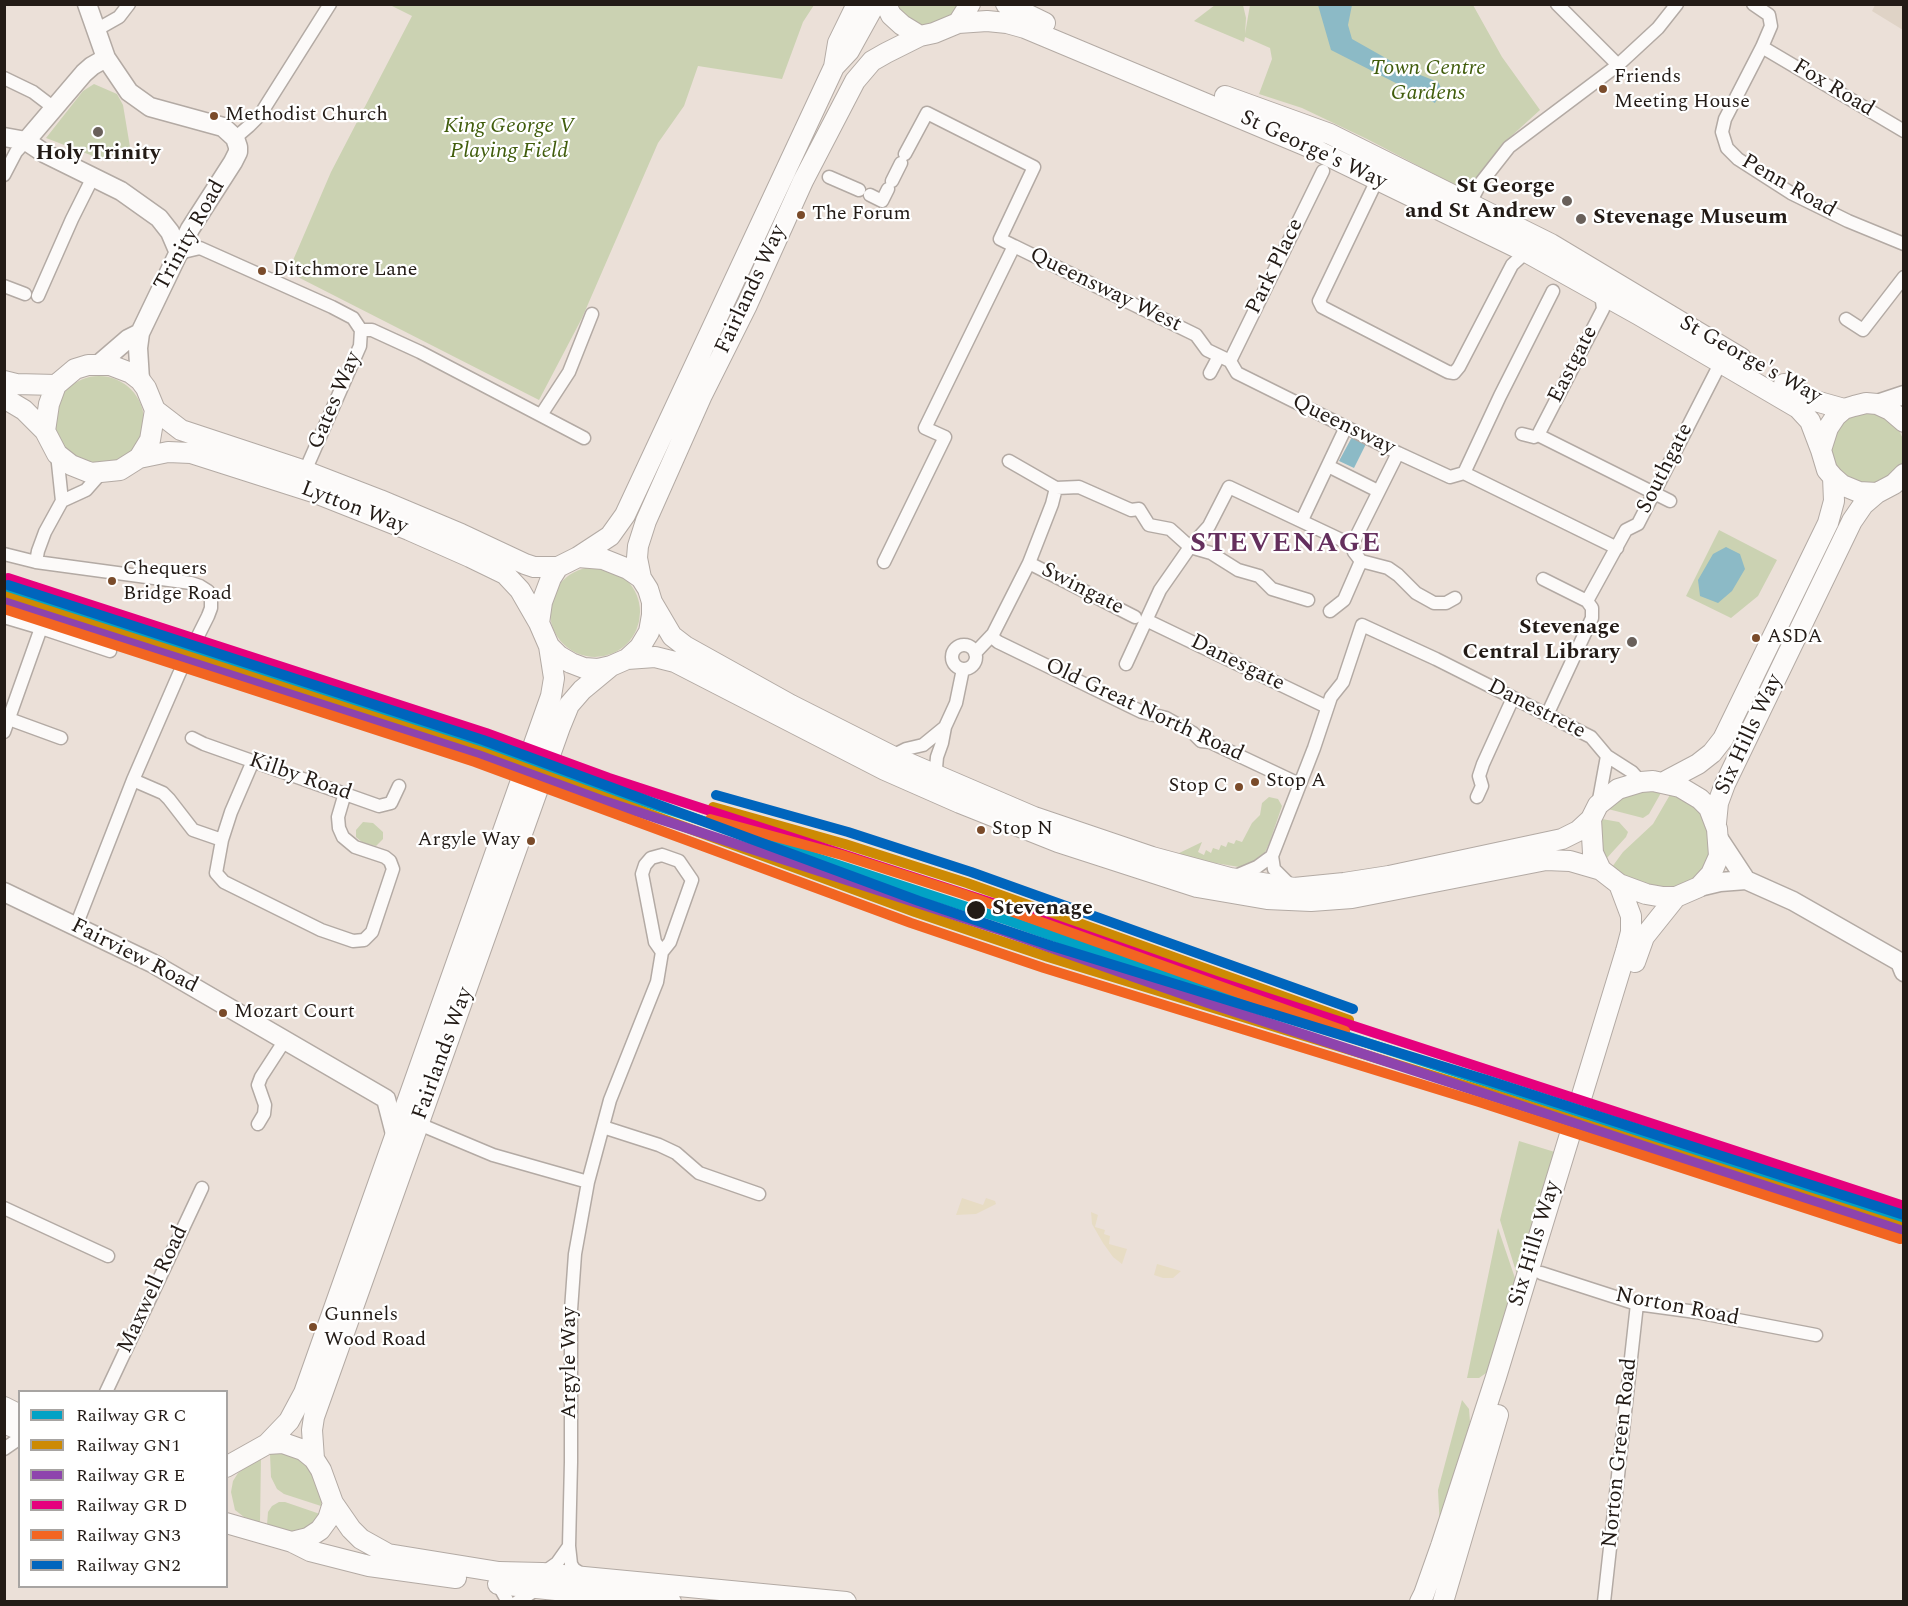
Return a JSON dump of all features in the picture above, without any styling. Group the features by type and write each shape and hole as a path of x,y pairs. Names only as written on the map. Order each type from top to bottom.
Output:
{"main road":[{"name":"Fairlands Way","path":"578,557 610,536 625,515 834,67 838,43 857,4"},
{"name":"Fairlands Way","path":"834,67 849,51 875,4"},
{"path":"886,4 896,20 920,36"},
{"path":"958,23 970,4"},
{"name":"St George's Way","path":"1006,4 1061,30 1208,89 1330,134 1583,262 1651,306 1812,400 1844,409"},
{"name":"St George's Way","path":"958,23 1007,22 1025,28 1259,124 1526,252 1798,408 1810,421 1827,470 1833,477"},
{"name":"Fairlands Way","path":"641,578 638,546 646,521 702,394 747,305 833,121 855,81 872,61 920,36 958,23"},
{"path":"45,431 49,404 57,385 75,369 99,364 117,366 140,380"},
{"name":"Lytton Way","path":"140,380 155,410 181,430 305,471 430,520 525,564 534,567 558,567"},
{"path":"4,381 16,384 57,385"},
{"path":"4,398 24,410 45,431 57,454 70,465 83,471 101,473"},
{"path":"1821,450 1828,428 1844,409 1866,403 1877,404 1890,410 1904,422"},
{"path":"139,458 150,440 155,410"},
{"name":"Lytton Way","path":"101,473 120,470 139,458 168,452 191,453 313,492 409,530 504,574 520,590 549,646 571,663 584,668 598,669 655,657 675,662 885,770 968,806 1034,832 1197,887 1246,896 1311,901 1352,898 1546,860 1570,861 1601,870"},
{"path":"1833,477 1842,485 1859,492 1894,484"},
{"name":"Six Hills Way","path":"1664,782 1698,764 1712,753 1723,739 1827,523 1834,501 1833,477"},
{"name":"Six Hills Way","path":"1718,831 1718,803 1725,784 1852,521 1863,505 1894,484"},
{"path":"539,623 545,590 558,567 578,557 613,561 641,578 672,636 685,646 800,710 892,756 1034,817 1162,860 1230,878 1294,888 1344,883 1548,843 1570,836 1594,812 1618,789 1641,782 1664,782 1680,787 1700,799 1709,808 1718,831 1719,856 1716,864 1711,874 1699,887 1676,897 1646,894 1619,884 1601,870 1593,853 1594,812"},
{"path":"619,663 640,647 649,632 652,602"},
{"name":"Fairlands Way","path":"267,1444 289,1421 304,1393 551,696 554,678 549,646"},
{"name":"Fairlands Way","path":"314,1460 312,1430 314,1417 560,727 569,705 582,690 619,663"},
{"name":"Six Hills Way","path":"1420,1602 1441,1546 1595,1074 1631,932 1628,904 1619,884"},
{"name":"Six Hills Way","path":"1595,1074 1644,937 1676,897"},
{"name":"Six Hills Way","path":"1445,1600 1454,1560 1541,1273 1574,1144"},
{"path":"4,1407 18,1414"},
{"path":"4,1423 18,1429"},
{"path":"228,1469 267,1444 293,1445 314,1460 327,1482 333,1503 351,1529 362,1539 388,1554 671,1602"},
{"path":"292,1542 308,1538 320,1530 328,1519 333,1503"},
{"path":"230,1519 310,1551 369,1566 498,1584 586,1577 846,1602"}],"street":[{"path":"87,4 106,58 129,92 142,102 171,114 223,127 235,138 260,114 330,4"},
{"path":"96,30 119,17 129,4"},
{"path":"1557,4 1618,65"},
{"path":"1470,204 1480,184 1509,147 1618,65 1658,28 1677,4"},
{"name":"Penn Road","path":"1753,4 1766,12 1771,20 1770,32 1723,125 1722,136 1727,148 1738,159 1791,194 1904,244"},
{"name":"Fox Road","path":"1762,47 1904,131"},
{"path":"4,175 16,152 84,73 106,58"},
{"path":"4,78 33,92 54,108"},
{"path":"829,177 882,201 927,113 1034,167 1000,239 1014,246 925,428 945,437 884,562"},
{"path":"4,137 26,141 44,153 121,191 159,218 171,232 179,253 200,248"},
{"name":"Trinity Road","path":"140,380 138,348 140,333 190,230 238,152 235,138"},
{"name":"Park Place","path":"1210,373 1224,358 1322,172"},
{"path":"4,286 32,295 93,177"},
{"path":"1377,180 1319,300 1322,307 1448,372 1454,373 1459,367 1512,265 1526,252"},
{"path":"190,230 200,248 353,318 360,330 372,330 420,352 584,438"},
{"name":"Queensway West","path":"1014,246 1196,336"},
{"path":"1846,319 1863,330 1904,277"},
{"path":"1464,472 1498,411 1495,394 1554,291"},
{"name":"Eastgate","path":"1538,435 1603,309 1601,293"},
{"path":"541,415 568,372 592,314"},
{"name":"Gates Way","path":"305,471 360,346 360,330"},
{"name":"Trinity Road","path":"99,364 128,339 140,333"},
{"name":"Queensway","path":"1196,336 1207,350 1224,358 1237,373 1450,477 1464,472 1500,495 1617,548"},
{"name":"Southgate","path":"1547,715 1592,618 1592,608 1587,601 1626,530 1638,524 1721,362"},
{"path":"1877,404 1904,395"},
{"path":"1302,520 1346,427"},
{"path":"1522,434 1534,437 1538,435 1670,501"},
{"path":"1398,453 1352,545 1354,552 1361,561 1388,568 1416,593 1434,603 1446,603 1455,598"},
{"path":"36,562 40,543 62,501 57,454"},
{"path":"1010,461 1056,488 1079,487 1131,510 1139,509 1149,525 1170,529 1190,547 1211,553 1238,570 1259,576 1272,589 1308,600"},
{"path":"1328,466 1378,491"},
{"path":"62,501 86,490 101,473"},
{"path":"1125,664 1140,618 1190,547 1209,526 1229,487 1352,545"},
{"name":"Swingate","path":"975,653 991,636 1029,563 1056,488"},
{"path":"4,554 36,562 200,586 208,591 211,600 208,616 179,674 133,780 76,926"},
{"path":"1330,611 1344,600 1361,561"},
{"name":"Swingate","path":"1029,563 1140,618"},
{"path":"1544,579 1587,601"},
{"path":"4,617 110,651"},
{"name":"Danesgate","path":"1140,618 1327,707"},
{"name":"Danestrete","path":"1327,707 1331,697 1343,682 1362,625 1436,659 1591,737 1606,756 1632,772 1641,782"},
{"path":"4,732 41,628"},
{"name":"Old Great North Road","path":"991,636 1142,712 1166,718 1193,733 1201,741 1210,742 1299,784"},
{"path":"959,645 969,646 975,653 975,662 972,666 963,669 952,662 952,652 959,645"},
{"path":"940,777 936,768 945,727 956,703 963,669"},
{"path":"1477,797 1482,786 1479,776 1483,764 1512,698"},
{"path":"1294,888 1274,869 1272,856 1314,748 1327,707"},
{"path":"9,719 61,738"},
{"path":"892,756 906,749 923,745 945,727"},
{"name":"Kilby Road","path":"192,738 383,806 394,800 399,786"},
{"name":"Danestrete","path":"1594,812 1606,756"},
{"path":"253,761 231,812 222,840 216,873 224,882 321,930 355,941 364,940 372,932 393,869 388,859 355,847 343,837 338,817 345,793"},
{"path":"133,780 163,793 193,830 222,840"},
{"path":"1718,831 1746,880"},
{"name":"Argyle Way","path":"586,1577 574,1569 571,1564 569,1546 571,1310 575,1254 588,1182 610,1100 657,982 663,952 670,942 692,880 679,861 662,855 651,858 642,874 655,942 663,952"},
{"path":"1230,878 1257,867 1272,856"},
{"path":"1699,887 1720,882 1746,880 1793,901 1900,962 1904,972"},
{"name":"Fairview Road","path":"4,892 152,963 386,1099"},
{"path":"258,1124 264,1114 265,1106 258,1085 285,1040"},
{"path":"395,1134 386,1099 412,1088"},
{"path":"419,1124 493,1155 588,1182"},
{"path":"603,1127 659,1145 676,1153 704,1175 759,1194"},
{"name":"Maxwell Road","path":"107,1390 202,1188"},
{"path":"4,1208 108,1256"},
{"name":"Norton Road","path":"1541,1273 1637,1304 1696,1312 1816,1335"},
{"name":"Norton Green Road","path":"1604,1602 1637,1304"},
{"path":"517,1602 541,1581 569,1546"},
{"path":"498,1584 508,1602"}],"shaded area":[{"path":"1875,5 1903,5 1903,30 1872,11"}],"green space":[{"name":"King George V Playing Field","path":"390,5 814,5 803,22 782,79 698,66 684,106 658,143 582,318 539,400 288,272 331,172 412,16"},
{"path":"892,5 962,5 955,14 941,23 913,27"},
{"name":"Town Centre Gardens","path":"1215,5 1243,5 1246,18 1245,34 1250,5 1473,5 1502,57 1540,110 1507,140 1469,187 1459,187 1302,108 1259,94 1272,59 1270,48 1245,37 1244,42 1194,21"},
{"path":"94,84 117,94 123,105 130,147 128,162 110,154 106,161 46,138 83,91"},
{"path":"99,376 116,379 131,389 141,404 144,421 141,438 131,453 116,463 99,466 82,463 67,453 57,438 54,421 57,404 67,389 82,379"},
{"path":"1864,412 1880,414 1898,428 1903,439 1902,465 1880,486 1848,483 1830,457 1833,433 1849,416"},
{"path":"1719,530 1777,560 1758,596 1731,618 1686,596"},
{"path":"595,567 612,570 627,580 637,595 640,612 637,629 627,644 612,654 595,657 578,654 563,644 553,629 550,612 553,595 563,580 578,570"},
{"path":"1631,791 1662,791 1649,814 1643,818 1608,809"},
{"path":"1671,793 1680,796 1703,812 1714,850 1696,881 1666,891 1631,883 1612,867 1623,852 1653,824"},
{"path":"1269,797 1278,799 1282,806 1263,857 1247,866 1239,867 1173,856 1202,842 1198,852 1204,855 1206,850 1211,853 1213,848 1219,850 1221,845 1226,847 1228,842 1234,844 1236,840 1242,842 1252,823 1260,815 1262,803"},
{"path":"1602,819 1619,822 1628,832 1606,859 1600,847 1598,832"},
{"path":"363,822 373,823 383,832 383,839 376,846 363,843 356,837 356,830"},
{"path":"1519,1141 1558,1153 1518,1278 1500,1220"},
{"path":"1498,1228 1518,1287 1489,1371 1479,1378 1467,1378"},
{"path":"1462,1400 1469,1409 1470,1422 1440,1529 1438,1490"},
{"path":"291,1452 313,1473 321,1494 321,1506 284,1494 277,1489 271,1477 270,1454"},
{"path":"261,1457 260,1523 244,1517 235,1510 231,1492 233,1481 238,1473"},
{"path":"279,1502 320,1514 311,1527 295,1533 267,1525 268,1512"}],"sand":[{"path":"962,1198 983,1205 986,1198 995,1201 996,1204 976,1214 956,1215"},
{"path":"1091,1212 1098,1215 1095,1227 1105,1230 1104,1234 1110,1236 1109,1244 1127,1249 1122,1264 1113,1257 1103,1243 1092,1224"},
{"path":"1157,1264 1181,1271 1173,1278 1163,1278 1154,1275"}],"water":[{"path":"1318,5 1352,5 1348,25 1352,39 1405,69 1438,82 1442,90 1435,103 1331,50"},
{"path":"1352,437 1366,444 1354,468 1339,461"},
{"path":"1726,547 1740,554 1745,569 1732,591 1718,603 1700,596 1698,580 1713,554"}],"transit line":[{"path":"8,578 486,733 609,778 1011,909 1216,981 1904,1206"},
{"path":"4,589 482,744 605,789 1007,920 1212,992 1904,1219"},
{"path":"4,602 478,755 601,800 1003,931 1208,1003 1900,1230"}],"rail line":[{"name":"GN2","path":"8,585 483,740 919,901 1052,946 1487,1080 1904,1215"},
{"name":"GN1","path":"4,596 479,751 915,912 1048,957 1483,1091 1904,1228"},
{"name":"GN3","path":"4,609 475,762 911,923 1044,968 1479,1102 1900,1239"},
{"name":"GN2","path":"716,795 848,832 971,872 1353,1009"},
{"name":"GN1","path":"713,807 845,844 967,883 1349,1020"},
{"name":"GN3","path":"710,819 842,855 963,894 1345,1031"}],"place":[{"name":"Friends Meeting House","path":"1603,89"},
{"name":"Methodist Church","path":"214,116"},
{"name":"Holy Trinity","path":"98,132"},
{"name":"St George and St Andrew","path":"1567,201"},
{"name":"The Forum","path":"801,215"},
{"name":"Stevenage Museum","path":"1581,219"},
{"name":"Ditchmore Lane","path":"262,271"},
{"name":"Chequers Bridge Road","path":"112,581"},
{"name":"ASDA","path":"1756,638"},
{"name":"Stevenage Central Library","path":"1632,642"},
{"name":"Stop A","path":"1255,782"},
{"name":"Stop C","path":"1239,787"},
{"name":"Stop N","path":"981,830"},
{"name":"Argyle Way","path":"531,841"},
{"name":"Stevenage","path":"976,910"},
{"name":"Mozart Court","path":"223,1013"},
{"name":"Gunnels Wood Road","path":"313,1327"}],"district":[{"name":"STEVENAGE","path":"1286,546"}]}
